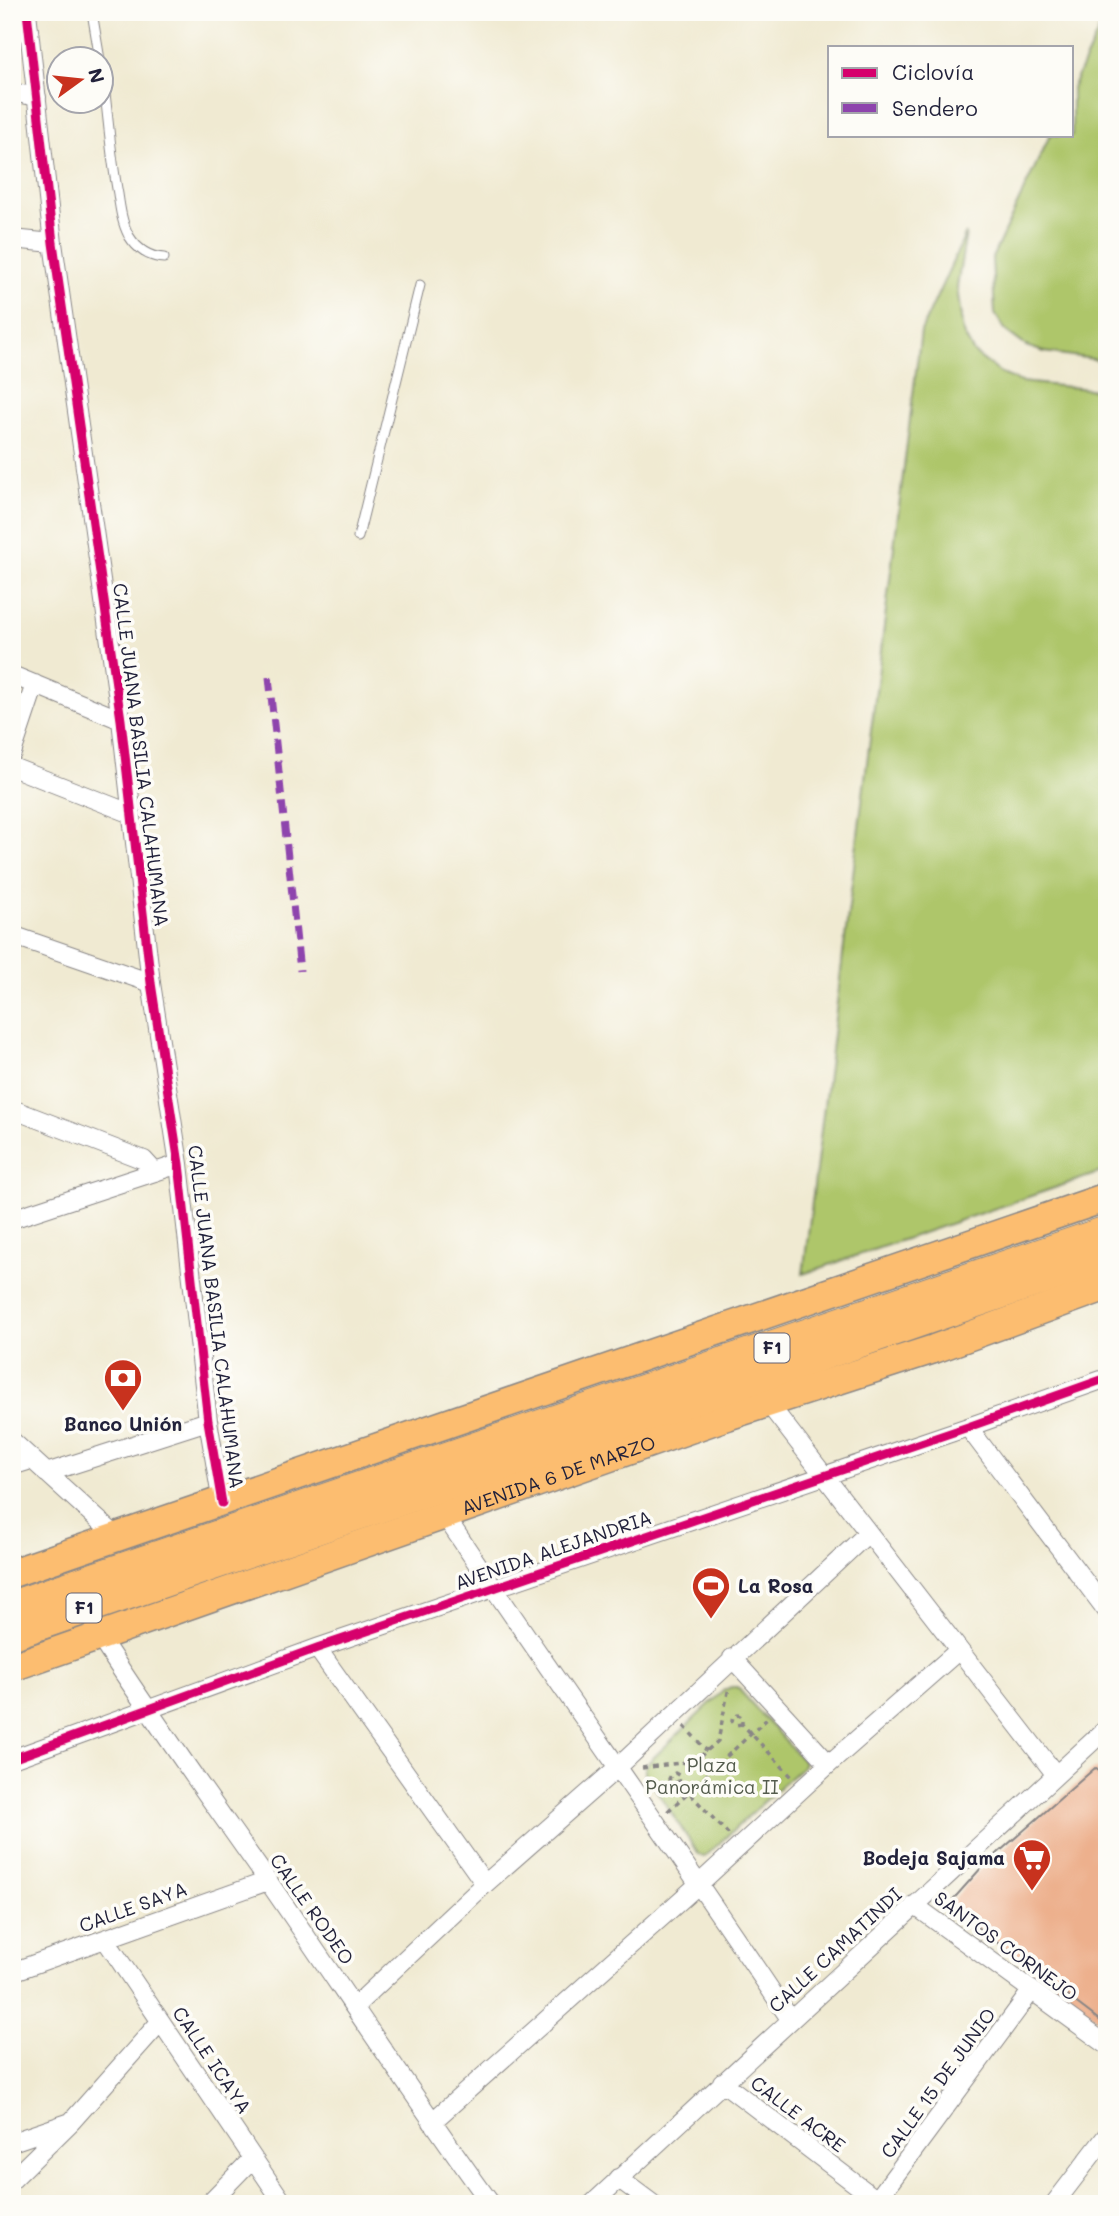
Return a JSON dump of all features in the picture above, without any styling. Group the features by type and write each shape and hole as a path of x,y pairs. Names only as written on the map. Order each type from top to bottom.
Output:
{"highway":[{"name":"F1","path":"12,1607 1107,1232"},
{"name":"AVENIDA 6 DE MARZO","path":"12,1633 1107,1256"}],"main road":[{"path":"12,1573 1107,1197"},
{"name":"AVENIDA 6 DE MARZO","path":"12,1667 768,1403 1104,1293"}],"street":[{"name":"CALLE JUANA BASILIA CALAHUMANA","path":"27,12 53,243 121,720 151,984 179,1164 208,1421 222,1503"},
{"path":"12,92 37,97"},
{"path":"12,239 53,243"},
{"path":"12,675 121,720"},
{"path":"12,753 35,684"},
{"path":"12,767 132,814"},
{"path":"12,935 151,984"},
{"path":"12,1109 145,1160 155,1172"},
{"path":"12,1219 179,1164"},
{"name":"AVENIDA ALEJANDRIA","path":"12,1759 317,1648 1107,1378"},
{"path":"768,1403 1056,1775"},
{"path":"46,1473 208,1421"},
{"path":"968,1427 1107,1611"},
{"path":"12,1441 117,1537"},
{"path":"12,1466 31,1460"},
{"path":"445,1516 617,1768 700,1884 790,2020"},
{"path":"354,2007 485,1884 617,1768 868,1533"},
{"name":"CALLE RODEO","path":"99,1636 146,1710 268,1881 491,2204"},
{"path":"317,1648 485,1884"},
{"path":"432,2122 700,1884 828,1764 959,1650"},
{"path":"732,1658 828,1764"},
{"name":"CALLE CAMATINDI","path":"592,2204 1107,1728"},
{"name":"CALLE SAYA","path":"12,1972 268,1881"},
{"name":"SANTOS CORNEJO","path":"914,1905 1107,2045"},
{"name":"CALLE ICAYA","path":"105,1940 284,2204"},
{"name":"CALLE 15 DE JUNIO","path":"880,2202 1032,1990"},
{"path":"12,2180 71,2122 160,2022"},
{"name":"CALLE ACRE","path":"722,2082 880,2202"},
{"path":"12,2142 71,2122"},
{"path":"1054,2204 1107,2135"},
{"path":"208,2204 253,2158"},
{"path":"618,2178 653,2204"}],"lane":[{"path":"92,12 98,46"},
{"path":"107,116 113,168 124,225 142,251 164,258"},
{"path":"358,537 420,285"}],"path":[{"path":"643,1760 640,1771 695,1761 707,1751 718,1741 730,1683"},
{"path":"724,1685 737,1683"},
{"path":"725,1707 735,1716 742,1717 742,1724 794,1779 800,1774"},
{"path":"735,1716 733,1724 742,1724"},
{"path":"660,1802 666,1812 769,1717"},
{"path":"682,1724 707,1751"},
{"path":"663,1765 672,1774 680,1776 679,1782 688,1793 732,1837 724,1844"},
{"path":"672,1774 671,1782 679,1782"}],"green space":[{"path":"1107,13 1107,361 1044,352 1026,346 1006,331 995,314 992,258 1050,136 1074,136 1074,84"},
{"path":"966,233 957,287 963,333 974,353 1002,374 1021,382 1107,391 1107,1170 803,1274 921,331"},
{"name":"Plaza Panorámica II","path":"737,1687 804,1762 802,1767 704,1857 699,1855 645,1773 645,1768 724,1690"}],"building":[{"path":"1095,1768 1107,1777 1107,2026 948,1905 982,1867"}],"marked path":[{"path":"269,677 300,971"}],"cycle path":[{"path":"27,12 53,243 121,720 151,983 179,1164 208,1421 222,1503"},
{"path":"12,1759 317,1648 1107,1378"}],"place":[{"name":"Banco Unión","path":"123,1412"},
{"name":"La Rosa","path":"711,1620"},
{"name":"Bodeja Sajama","path":"1032,1892"}]}
